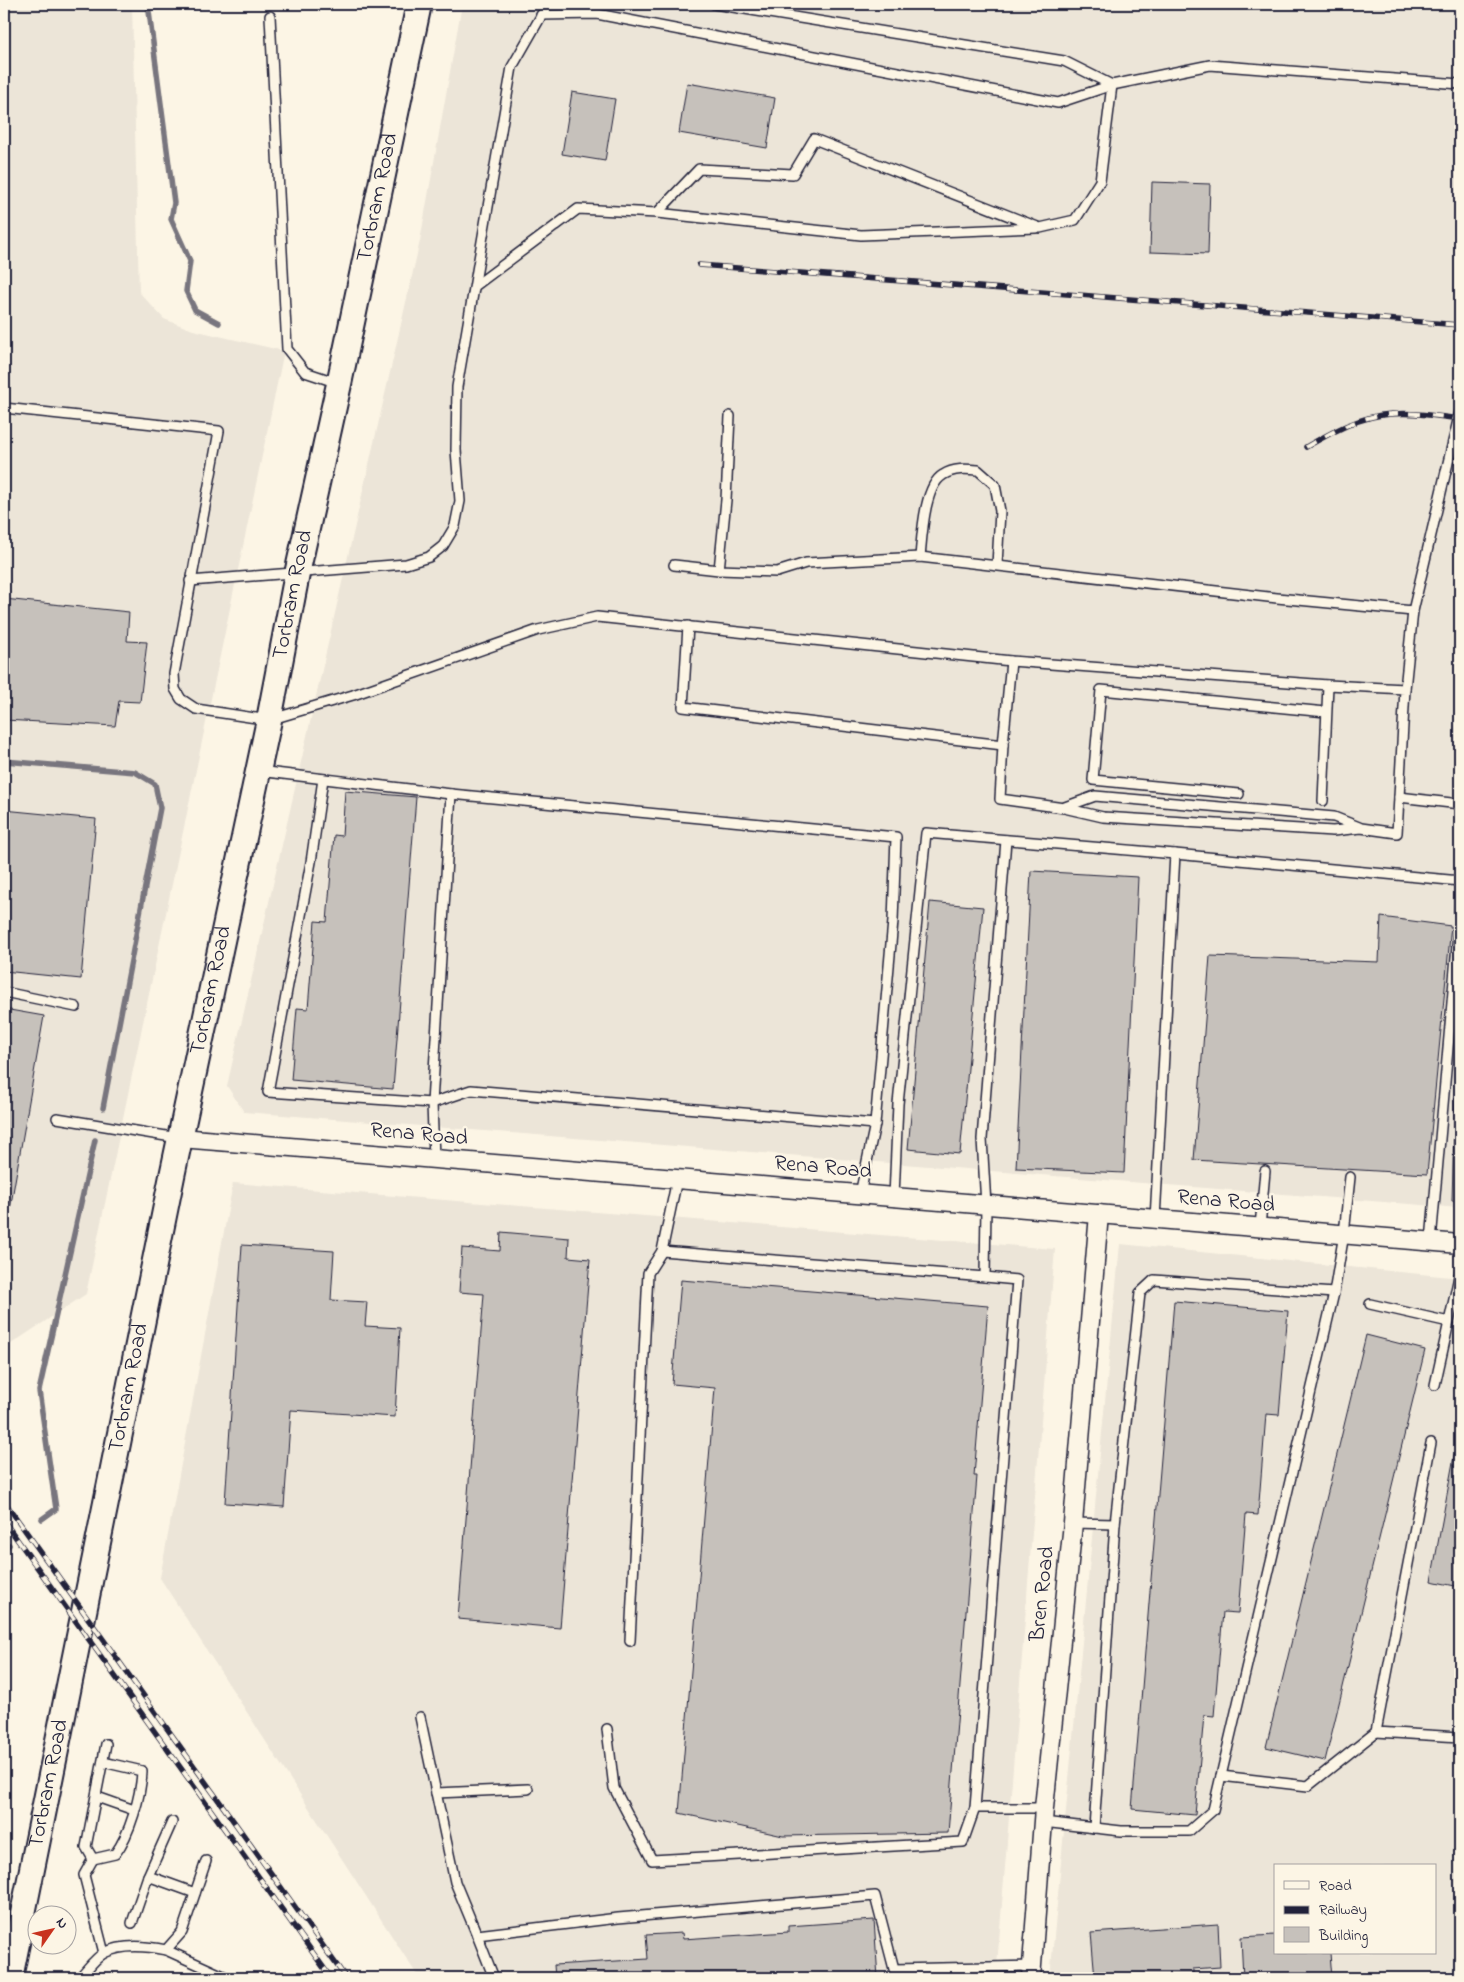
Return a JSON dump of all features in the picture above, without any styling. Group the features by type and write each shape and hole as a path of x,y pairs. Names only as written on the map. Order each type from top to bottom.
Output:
{"main road":[{"name":"Torbram Road","path":"10,1978 181,1138 269,720 297,574 340,384 419,4"}],"street":[{"name":"Rena Road","path":"181,1138 1460,1244"},
{"name":"Bren Road","path":"1031,1972 1043,1815 1073,1523 1099,1214"}],"lane":[{"path":"190,581 406,564 428,557 443,546 455,526 460,501 456,450 457,387 512,67 548,4"},
{"path":"714,4 1064,61 1112,85"},
{"path":"541,15 597,14 1058,103 1112,85 1210,65 1460,84"},
{"path":"270,16 287,349 305,372 340,384"},
{"path":"475,286 578,209 658,213 861,235 1040,228 1075,220 1100,181 1112,85"},
{"path":"658,213 699,169 793,174 814,139 1040,228"},
{"path":"4,408 219,431 174,674 175,689 181,699 196,709 269,720 353,695 463,655 564,623 597,617 1011,661 1405,689"},
{"path":"1011,661 1000,799 1064,808 1103,817 1333,831 1361,828 1397,833 1405,689 1413,611 1460,412"},
{"path":"719,570 726,500 730,416"},
{"path":"920,557 924,518 929,494 941,475 958,469 978,470 995,485 1000,511 997,564"},
{"path":"674,565 719,570 777,572 806,563 920,557 997,564 1277,598 1413,611"},
{"path":"688,626 683,707 1003,745"},
{"path":"1323,801 1328,685"},
{"path":"1239,794 1093,780 1101,690 1326,712"},
{"path":"258,771 451,794 896,837 893,921 874,1124 860,1194"},
{"path":"323,779 311,862 268,1092 432,1103 471,1090 874,1124"},
{"path":"434,1159 432,1103 451,794"},
{"path":"1064,808 1095,796 1334,817 1361,828"},
{"path":"1399,797 1460,804"},
{"path":"894,1197 898,1104 926,833 1460,881 1431,1241"},
{"path":"985,1277 986,1204 982,1139 1006,840"},
{"path":"1155,1218 1176,854"},
{"path":"4,992 76,1007"},
{"path":"58,1118 144,1134 181,1138"},
{"path":"1260,1227 1265,1172"},
{"path":"975,1808 1043,1815 1094,1828 1190,1831 1213,1810 1334,1293 1344,1234 1350,1178"},
{"path":"630,1641 648,1273 662,1251 677,1179"},
{"path":"608,1729 614,1788 652,1860 963,1842 975,1808 1018,1280 662,1251"},
{"path":"1435,1385 1460,1272"},
{"path":"1094,1828 1114,1524 1140,1293 1154,1280 1334,1293"},
{"path":"1370,1304 1449,1322"},
{"path":"1221,1776 1308,1786 1376,1732 1431,1443"},
{"path":"1073,1523 1114,1524"},
{"path":"420,1717 454,1882 478,1935 494,1978"},
{"path":"1376,1732 1460,1737"},
{"path":"92,1859 86,1847 106,1744"},
{"path":"92,1859 115,1854 124,1842 141,1789 142,1771 104,1762"},
{"path":"436,1793 528,1789"},
{"path":"97,1797 134,1810"},
{"path":"132,1923 148,1876 172,1822"},
{"path":"92,1859 84,1875 104,1954"},
{"path":"166,1950 182,1932 206,1861"},
{"path":"148,1876 195,1893"},
{"path":"478,1935 618,1918 875,1896 893,1974 964,1968 1031,1972"},
{"path":"79,1978 104,1954 121,1949 146,1946 166,1950 228,1978"},
{"path":"962,1978 964,1968"}],"shaded area":[{"path":"4,4 132,4 139,292 164,319 193,330 284,351 86,1294 8,1346 4,1346"},
{"path":"462,4 1460,4 1460,1208 244,1112 227,1086 420,241"},
{"path":"233,1183 1055,1249 996,1978 419,1978 160,1578"},
{"path":"1120,1244 1460,1278 1460,1978 1050,1978"}],"building":[{"path":"687,83 775,98 767,148 679,133"},
{"path":"572,92 615,99 605,161 562,154"},
{"path":"1152,182 1210,184 1208,254 1150,252"},
{"path":"4,599 129,612 127,641 147,642 140,702 119,701 115,726 4,720"},
{"path":"345,791 416,797 393,1089 291,1080 297,1008 308,1009 315,921 327,922 334,835 342,836"},
{"path":"4,810 96,819 81,979 4,971"},
{"path":"1031,871 1138,877 1124,1173 1016,1168"},
{"path":"930,902 983,907 960,1154 908,1149"},
{"path":"1381,917 1451,926 1427,1174 1194,1160 1210,956 1379,962"},
{"path":"4,1009 44,1016 8,1221 4,1220"},
{"path":"1456,1055 1460,1055 1460,1201 1452,1201"},
{"path":"501,1232 569,1238 568,1257 590,1259 560,1628 458,1619 484,1294 459,1292 462,1248 500,1251"},
{"path":"242,1245 334,1251 331,1300 367,1302 365,1326 400,1328 395,1417 291,1410 284,1507 225,1503"},
{"path":"681,1280 988,1306 974,1476 977,1476 948,1833 783,1836 679,1813 715,1388 672,1384"},
{"path":"1174,1301 1288,1311 1279,1415 1266,1414 1258,1515 1246,1514 1238,1613 1223,1612 1214,1716 1204,1715 1195,1815 1132,1809"},
{"path":"1366,1335 1425,1350 1325,1761 1266,1747"},
{"path":"1460,1424 1460,1587 1431,1581"},
{"path":"874,1920 878,1978 555,1978 554,1965 648,1959 646,1935 682,1933 683,1939 788,1932 788,1926"},
{"path":"1218,1924 1220,1967 1193,1969 1193,1978 1095,1978 1091,1933"},
{"path":"1274,1935 1274,1954 1330,1954 1332,1978 1243,1978 1241,1937"}],"waterway":[{"path":"148,4 174,203 171,219 190,261 186,291 195,310 219,323"},
{"path":"4,761 135,772 155,784 160,808 103,1108"},
{"path":"42,1519 56,1509 39,1391 95,1140"},
{"path":"4,1549 9,1545"}],"railway":[{"path":"699,265 1460,325"},
{"path":"1306,447 1357,421 1380,415 1408,414 1460,419"},
{"path":"4,1501 346,1978"},
{"path":"4,1521 331,1978"}]}
